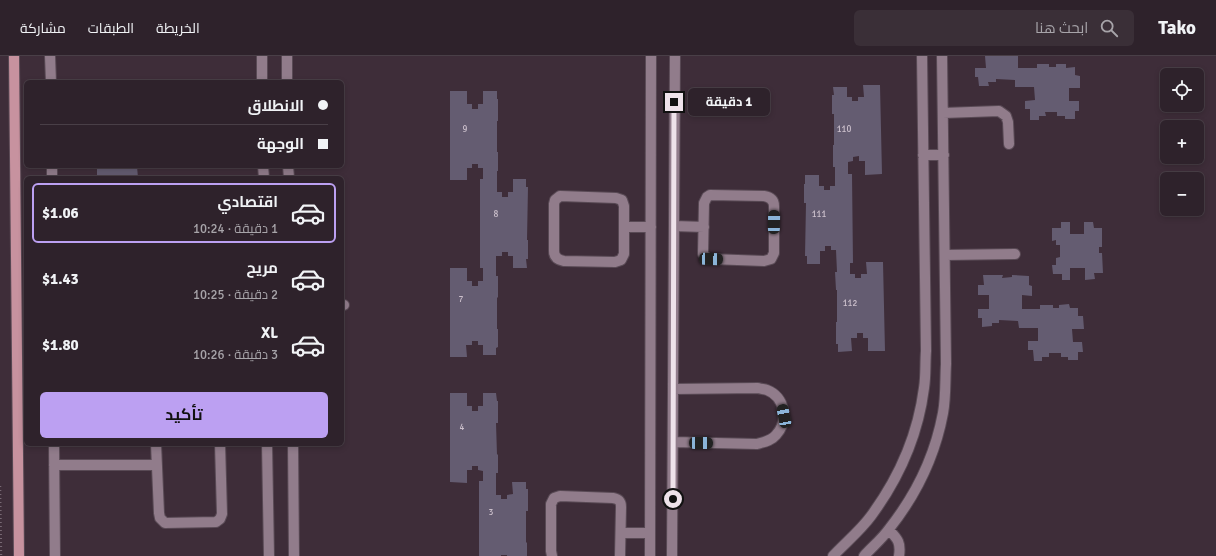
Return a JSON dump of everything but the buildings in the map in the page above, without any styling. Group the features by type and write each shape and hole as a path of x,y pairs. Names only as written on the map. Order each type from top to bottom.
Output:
{"main road":[{"path":"14,56 19,556"}],"street":[{"path":"50,56 51,80"},
{"path":"262,56 262,80"},
{"path":"287,56 287,80"},
{"path":"650,556 652,56"},
{"path":"672,556 675,56"},
{"path":"833,556 870,518 890,488 906,456 918,422 924,387 926,351 922,56"},
{"path":"864,556 889,530 908,504 924,476 936,444 943,412 946,364 942,56"},
{"path":"943,113 999,111 1006,116 1008,122 1009,144"},
{"path":"923,155 944,155"},
{"path":"710,195 764,196 770,198 774,206 773,257 764,261 708,259 703,254 704,227 705,200 710,195"},
{"path":"560,196 620,198 624,203 624,227 623,257 618,262 561,260 554,254 554,204 560,196"},
{"path":"674,226 704,227"},
{"path":"624,227 651,227"},
{"path":"945,255 1015,254"},
{"path":"673,389 758,388 768,390 777,397 782,406 784,416 782,427 776,436 767,442 757,444 673,442"},
{"path":"54,446 55,556"},
{"path":"156,446 159,513 160,518 165,523 216,522 220,519 222,514 220,446"},
{"path":"267,446 269,556"},
{"path":"293,446 294,556"},
{"path":"54,465 157,465"},
{"path":"552,556 551,504 557,497 617,498 621,503 620,556"},
{"path":"889,530 899,543 900,556"},
{"path":"621,533 650,533"}],"path":[{"path":"0,486 1,556"}],"route":[{"path":"673,499 674,102"}]}
